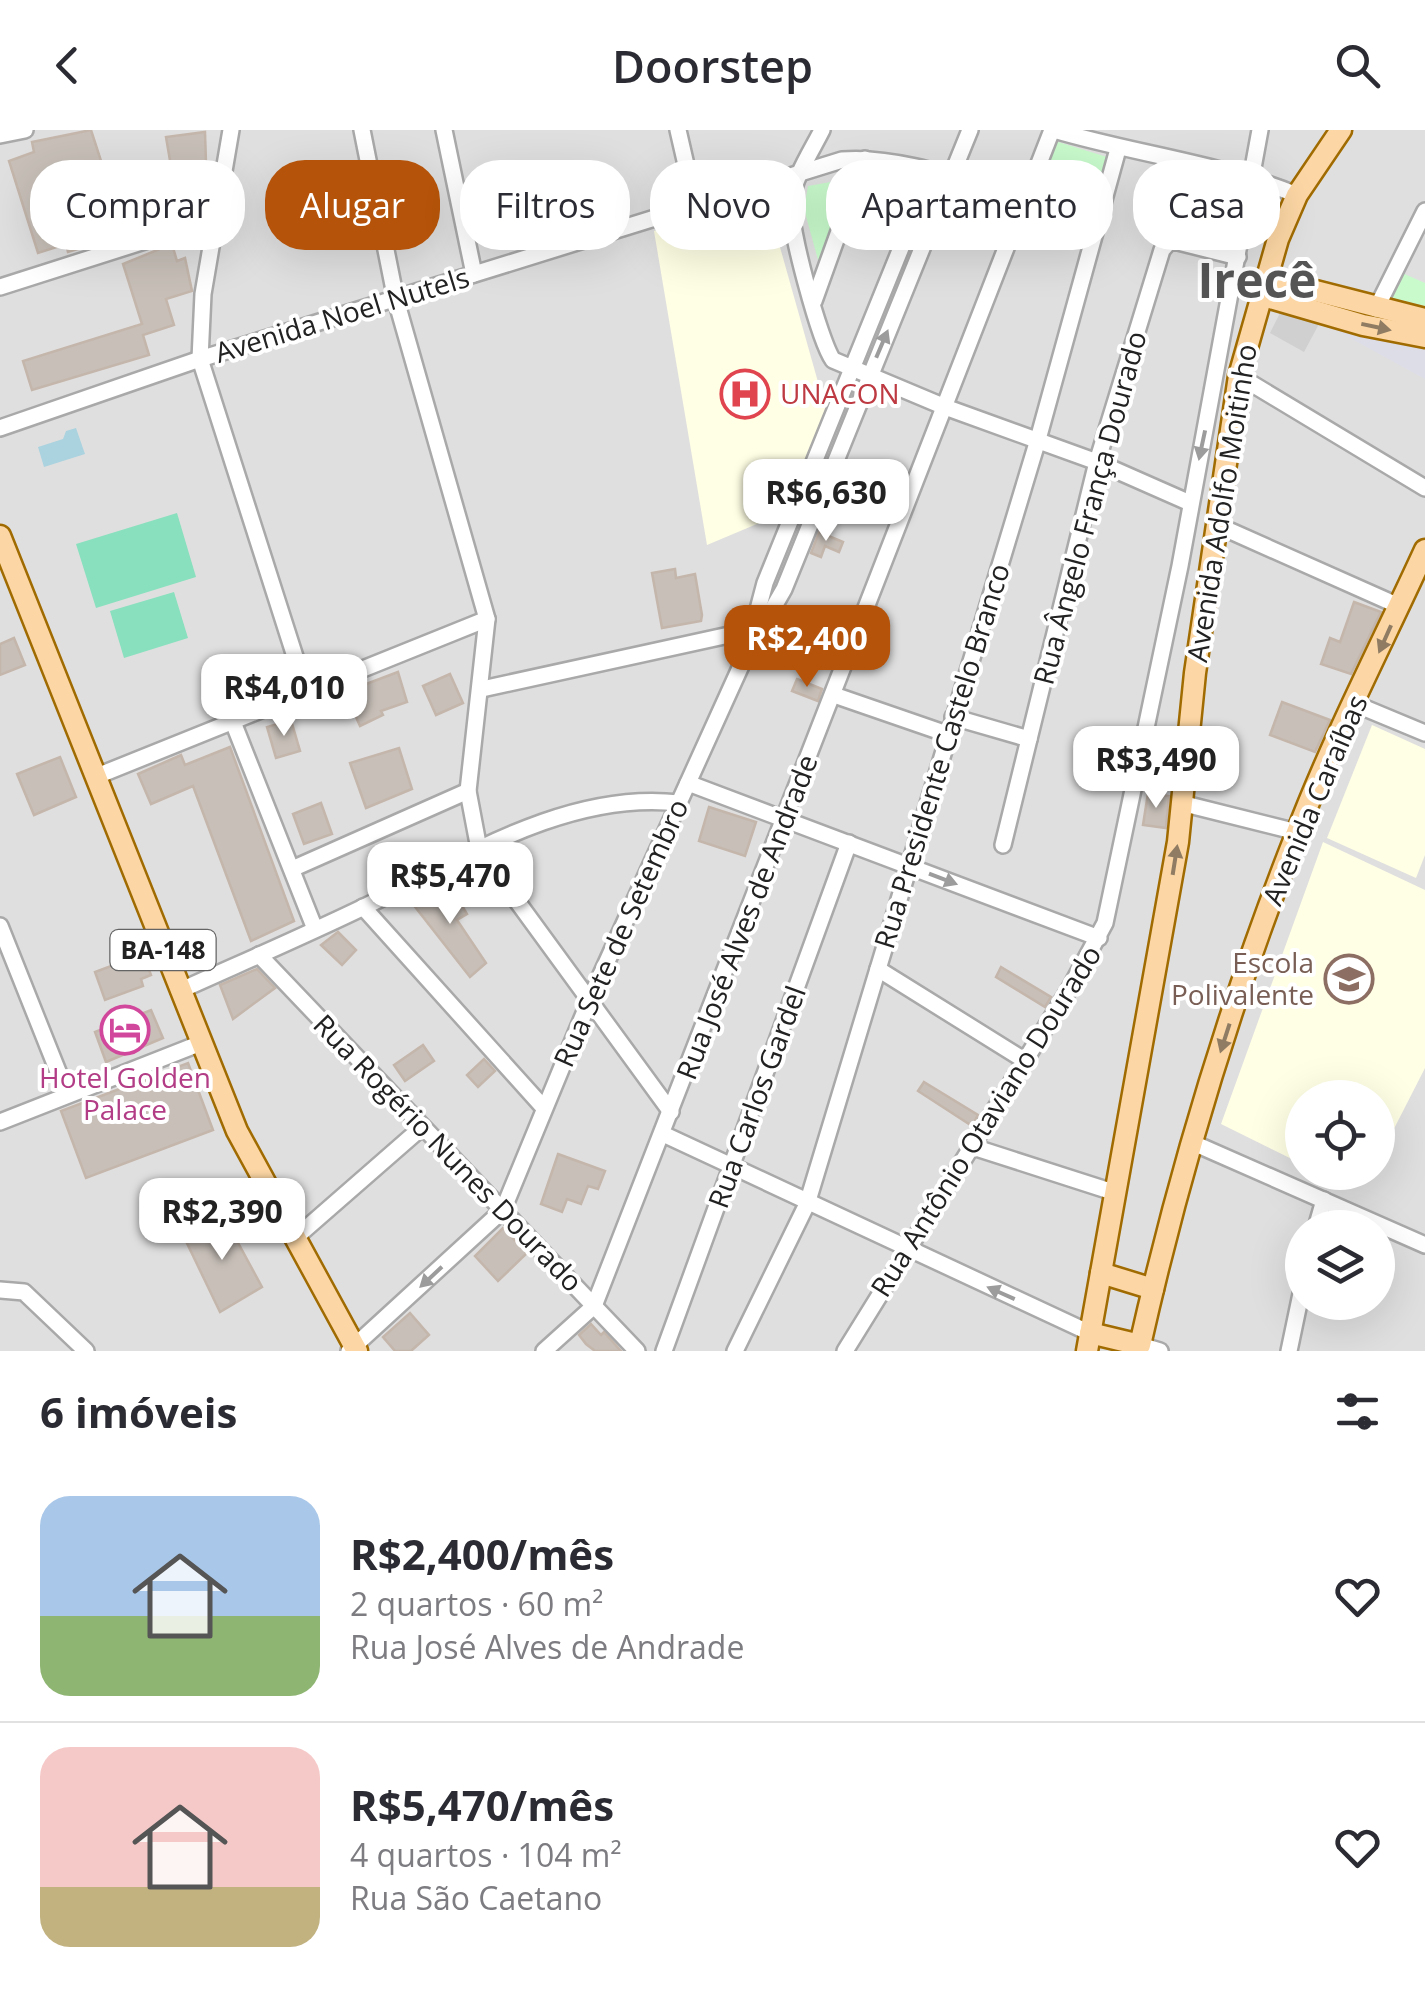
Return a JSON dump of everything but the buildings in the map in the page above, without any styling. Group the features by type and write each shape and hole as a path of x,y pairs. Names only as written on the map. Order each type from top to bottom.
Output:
{"main road":[{"name":"Avenida Adolfo Moitinho","path":"1088,1342 1159,956 1239,376 1262,286 1297,195 1342,130"},
{"path":"1262,286 1425,319"},
{"path":"1262,286 1362,325 1425,337"},
{"name":"BA-148","path":"0,536 237,1131 354,1350"},
{"name":"Avenida Caraíbas","path":"1150,1348 1153,1290 1191,1142 1296,832 1425,550"},
{"path":"1139,769 1183,777"},
{"path":"1101,1274 1153,1290"},
{"path":"1088,1342 1150,1348"}],"street":[{"path":"0,136 25,130"},
{"path":"226,160 230,130"},
{"path":"362,130 396,300 487,619 468,791 479,848 671,1112"},
{"path":"444,130 474,274"},
{"path":"678,130 684,160"},
{"path":"806,160 822,130"},
{"name":"Rua Sete de Setembro","path":"959,160 970,130"},
{"path":"1053,130 1171,160"},
{"name":"Rua José Alves de Andrade","path":"1041,160 1053,130"},
{"name":"Avenida Adolfo Moitinho","path":"1255,160 1260,130"},
{"name":"Rua Presidente Castelo Branco","path":"1113,170 1118,149"},
{"path":"814,301 864,158 872,160"},
{"name":"Avenida Noel Nutels","path":"806,169 864,158"},
{"path":"1280,188 1297,195"},
{"path":"1376,309 1425,211"},
{"name":"Avenida Noel Nutels","path":"0,428 200,359 650,218"},
{"name":"Rua Ângelo França Dourado","path":"1004,845 1097,462 1166,245 1178,242 1238,257"},
{"path":"0,287 116,250"},
{"path":"211,250 203,294 200,359 306,691"},
{"path":"800,250 826,351 849,370 1097,462 1190,503"},
{"name":"Rua Sete de Setembro","path":"503,1210 590,999 745,658 757,628 765,582 899,250"},
{"name":"Rua Sete de Setembro","path":"757,628 784,589 921,250"},
{"name":"Rua José Alves de Andrade","path":"544,1351 594,1306 1006,250"},
{"name":"Rua Presidente Castelo Branco","path":"735,1351 806,1204 1092,250"},
{"name":"Avenida Adolfo Moitinho","path":"1139,769 1239,250"},
{"path":"1239,376 1425,488"},
{"path":"1217,524 1399,606"},
{"path":"96,776 487,619"},
{"path":"482,690 757,628"},
{"path":"834,695 947,734"},
{"path":"1355,704 1425,734"},
{"path":"953,716 1030,739"},
{"path":"233,722 316,929"},
{"name":"Rua Antônio Otaviano Dourado","path":"845,1351 1099,938 1139,769"},
{"path":"688,783 1099,938"},
{"path":"292,869 468,791"},
{"path":"179,991 364,907 479,848 576,813 631,802 679,803"},
{"path":"1182,804 1296,832"},
{"name":"Rua Carlos Gardel","path":"664,1351 849,843"},
{"path":"364,907 543,1107"},
{"path":"0,926 67,1094"},
{"name":"Rua Rogério Nunes Dourado","path":"258,955 420,1129 637,1351"},
{"path":"878,970 1024,1060"},
{"path":"0,1122 201,1043"},
{"path":"294,1240 420,1129"},
{"path":"663,1134 905,1249 1088,1342"},
{"path":"1191,1142 1425,1245"},
{"path":"970,1146 1113,1192"},
{"path":"1321,1210 1324,1200"},
{"path":"354,1350 503,1210"},
{"path":"0,1290 24,1292 86,1351"},
{"path":"1289,1351 1296,1320"}],"shaded area":[{"path":"0,130 1425,130 1425,1351 0,1351"},
{"path":"657,250 781,250 827,414 781,514 707,545"},
{"path":"1285,303 1320,322 1304,352 1270,333"},
{"path":"1319,321 1425,345 1425,379"},
{"path":"1372,725 1425,749 1425,855 1416,878 1327,838"},
{"name":"Escola Polivalente","path":"1323,842 1425,890 1425,1068 1395,1127 1395,1080 1285,1080 1285,1156 1221,1124"}],"green space":[{"path":"1055,141 1107,157 1106,160 1049,160"},
{"path":"826,183 826,250 820,267 806,216 808,186"},
{"path":"1400,272 1425,283 1425,306 1388,297"},
{"path":"177,513 196,577 96,608 76,544"},
{"path":"174,592 188,638 124,658 110,611"}],"water":[{"path":"76,428 85,454 44,467 38,447 63,439 66,431"}],"place":[{"name":"UNACON","path":"745,394"},
{"name":"Escola Polivalente","path":"1349,979"},
{"name":"Hotel Golden Palace","path":"125,1030"}],"district":[{"name":"Irecê","path":"1257,281"}]}
